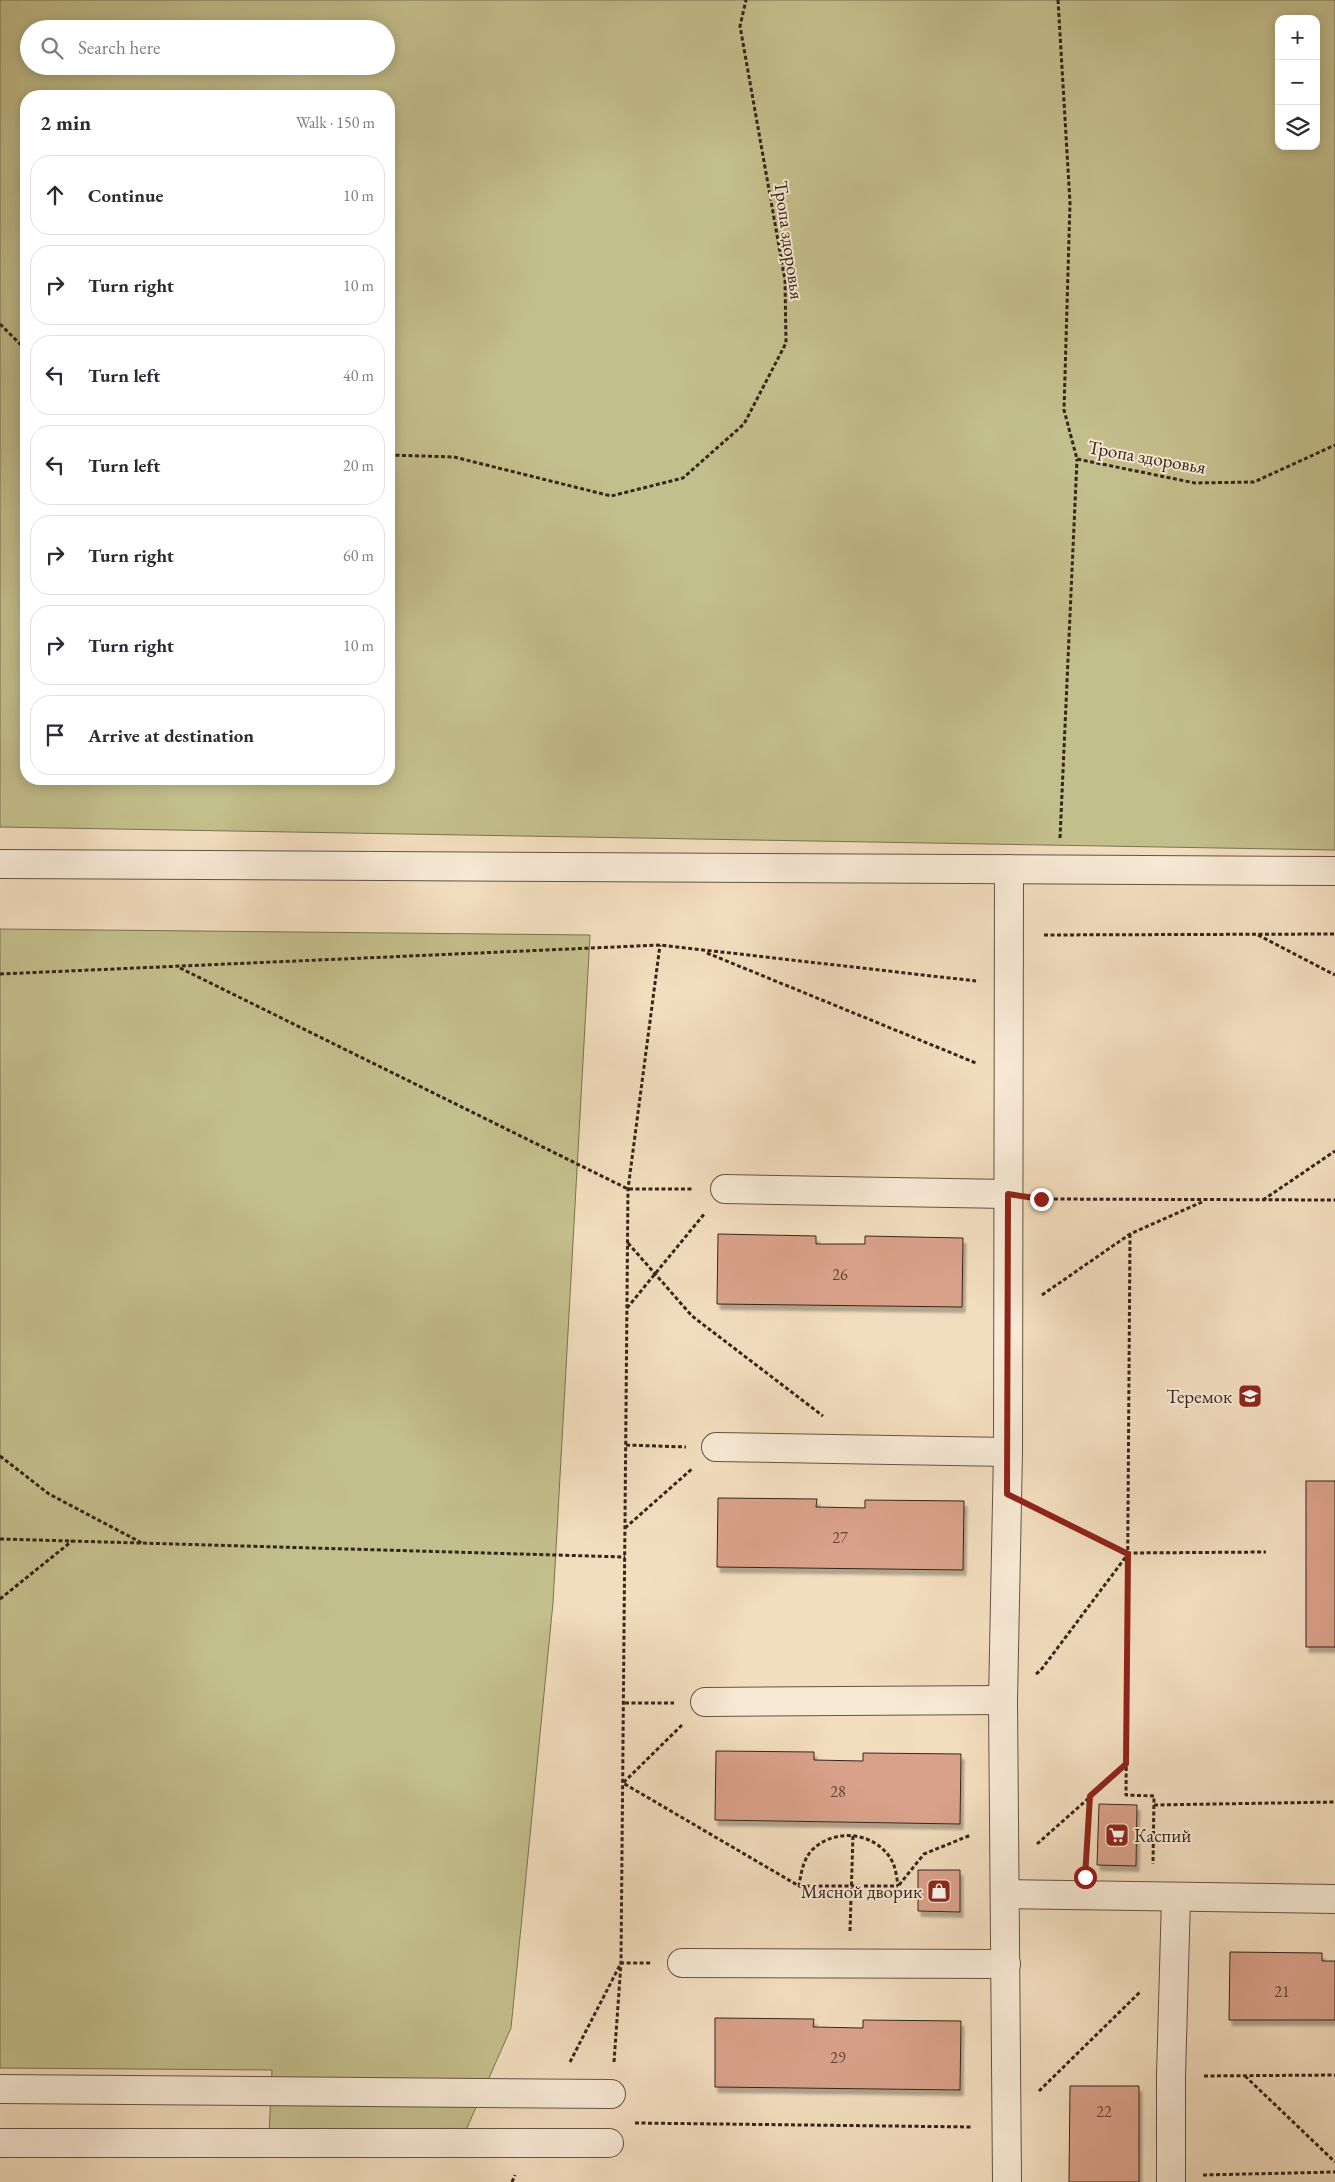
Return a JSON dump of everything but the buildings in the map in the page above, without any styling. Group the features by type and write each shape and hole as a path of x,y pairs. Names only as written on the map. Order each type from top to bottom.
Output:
{"street":[{"path":"0,864 1335,871"},
{"path":"1007,2182 1003,1700 1008,1452 1009,869"},
{"path":"725,1189 1008,1194"},
{"path":"716,1447 1008,1452"},
{"path":"705,1702 1003,1700"},
{"path":"1006,1894 1335,1900"},
{"path":"1164,1898 1174,1958 1171,2179"},
{"path":"682,1963 1006,1964"},
{"path":"0,2089 611,2094"},
{"path":"0,2143 609,2142"}],"path":[{"name":"Тропа здоровья","path":"395,455 454,457 612,496 684,478 744,424 786,343 785,280 740,26 746,0"},
{"name":"Тропа здоровья","path":"1058,0 1070,203 1064,410 1077,459 1195,483 1254,482 1335,444"},
{"path":"0,324 20,344"},
{"path":"1060,843 1077,459"},
{"path":"1044,934 1335,934"},
{"path":"1257,934 1335,975"},
{"path":"611,2094 621,1963 628,1190 660,945"},
{"path":"0,974 660,945 979,981"},
{"path":"702,951 979,1064"},
{"path":"179,967 628,1190 725,1189"},
{"path":"1263,1200 1335,1151"},
{"path":"627,1308 725,1189"},
{"path":"1008,1194 1041,1199 1335,1200"},
{"path":"1008,1318 1130,1234 1204,1201"},
{"path":"1130,1234 1126,1795 1154,1796 1164,1898"},
{"path":"628,1243 692,1316 827,1419"},
{"path":"626,1445 716,1447"},
{"path":"625,1528 716,1447"},
{"path":"0,1456 49,1494 142,1543"},
{"path":"1007,1494 1128,1554 1266,1552"},
{"path":"0,1539 625,1557"},
{"path":"0,1599 73,1541"},
{"path":"1003,1700 1041,1670 1128,1554"},
{"path":"624,1703 705,1702"},
{"path":"623,1783 705,1702"},
{"path":"1037,1844 1126,1764"},
{"path":"623,1783 799,1886 898,1886"},
{"path":"1086,1896 1090,1796"},
{"path":"1154,1805 1335,1802"},
{"path":"799,1886 802,1866 812,1850 831,1838 853,1834 870,1839 884,1849 894,1864 898,1886"},
{"path":"850,1964 853,1834"},
{"path":"898,1886 924,1854 973,1834"},
{"path":"629,2123 1007,2126 1174,1958"},
{"path":"554,2094 621,1963"},
{"path":"1171,2076 1335,2075"},
{"path":"1245,2076 1335,2162"},
{"path":"1171,2179 1335,2172"}],"shaded area":[{"path":"0,0 1335,0 1335,850 0,827"},
{"path":"0,929 590,935 553,1603 511,2028 466,2130 269,2135 272,2070 0,2068"}],"place":[{"name":"Теремок","path":"1250,1396"},
{"name":"Каспий","path":"1117,1835"},
{"name":"Мясной дворик","path":"939,1891"}],"route":[{"path":"1041,1199 1008,1194 1007,1494 1128,1554 1126,1764 1090,1796 1085,1877"}]}
